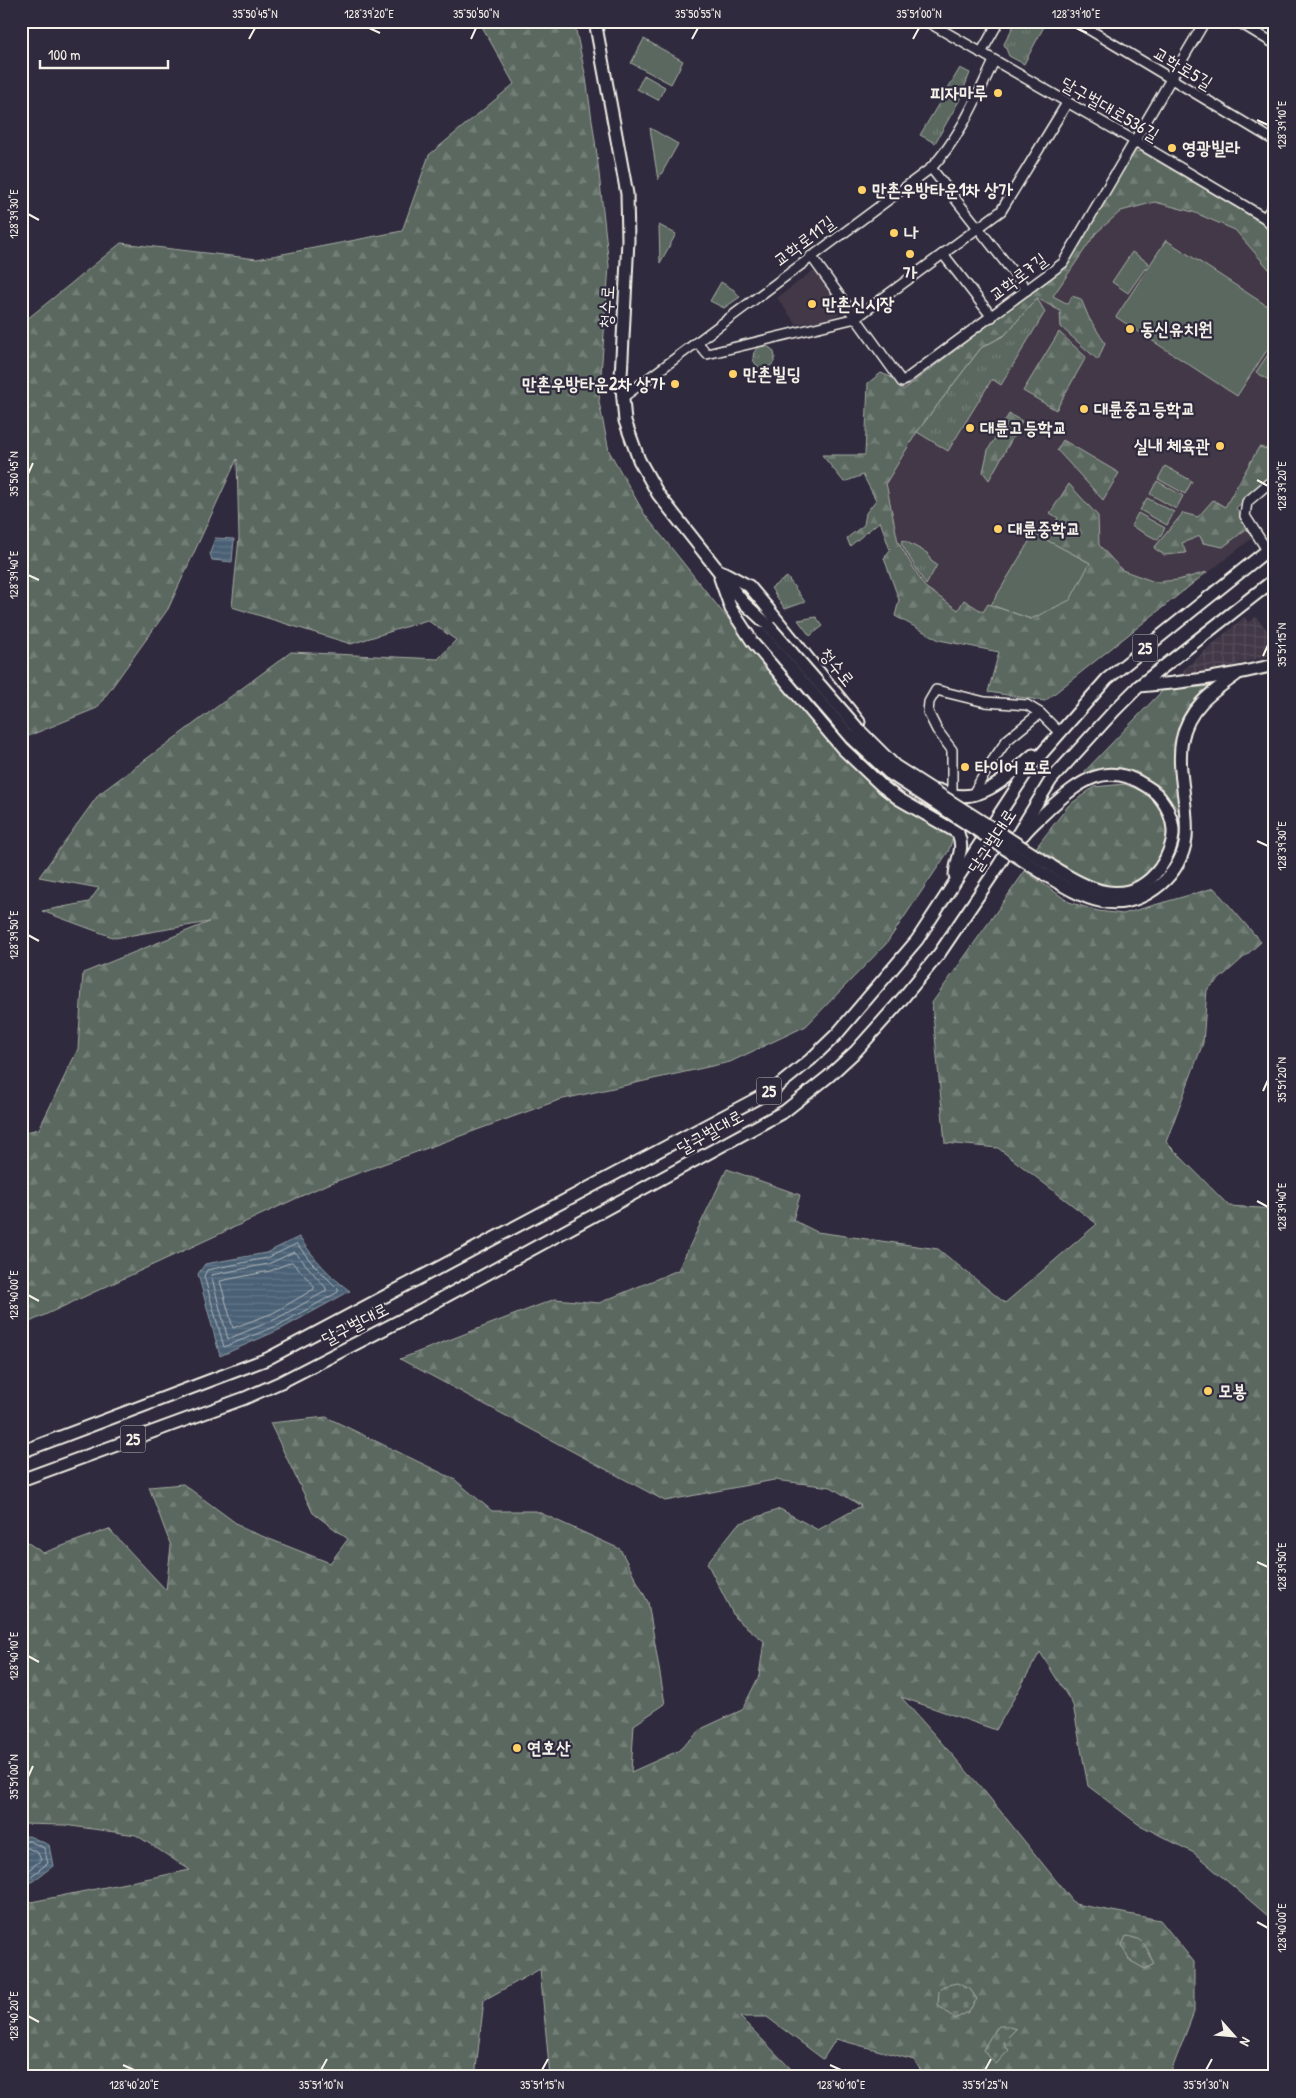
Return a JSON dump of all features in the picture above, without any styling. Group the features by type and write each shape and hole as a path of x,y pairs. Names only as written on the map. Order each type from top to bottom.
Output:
{"main road":[{"name":"청수로","path":"596,21 627,194 628,240 621,377 622,398 625,421 646,474 658,494 765,629 895,766 1046,870"},
{"name":"달구벌대로","path":"21,1452 267,1359 773,1090 830,1041 917,940 1009,796 1030,767 1107,679 1271,547"},
{"name":"청수로","path":"717,569 748,586 765,604 872,738 903,768 931,786 952,796"},
{"path":"717,569 731,610 752,641 842,748 899,799 958,833 961,841 961,854 955,881"},
{"name":"달구벌대로","path":"21,1480 245,1398 281,1382 415,1313 785,1111 829,1076 881,1024 938,954 996,868 1051,780 1115,710 1139,686 1275,579"},
{"path":"1139,686 1236,675 1275,665"},
{"path":"1046,870 1075,893 1102,902 1128,903 1147,896 1168,878 1180,858 1185,840 1186,822 1181,768 1181,740 1189,718 1198,704 1236,675"},
{"path":"952,796 972,796 1000,783 1056,736"},
{"path":"996,868 1025,832 1071,789 1095,776 1109,773 1122,774 1137,780 1151,788 1166,805 1173,831 1167,858 1153,876 1136,888 1110,893 1095,890 1046,870"}],"street":[{"name":"달구벌대로536길","path":"926,21 1136,141 1265,218 1275,230"},
{"path":"981,53 999,21"},
{"name":"교학로5길","path":"1075,21 1275,141"},
{"name":"교학로7길","path":"810,256 902,382 1063,263 1205,21"},
{"path":"1237,21 1274,43"},
{"name":"교학로11길","path":"622,398 810,256 931,168 945,153 969,113 994,61"},
{"path":"698,342 707,354 856,318 1001,211 1067,103"},
{"path":"931,168 1027,290"},
{"path":"1265,218 1275,203"},
{"path":"943,254 992,317"},
{"path":"1271,547 1245,516 1248,502 1275,478"},
{"path":"952,796 952,750 937,730 928,712 929,702 936,690 985,702 1027,705 1040,713 1056,736"},
{"path":"972,796 1007,740 1040,713"}],"shaded area":[{"name":"대륜중고등학교","path":"1140,151 1275,237 1275,473 1235,509 1255,536 1056,692 918,593 884,523 888,427 903,390 1066,266 1133,152"},
{"name":"만촌신시장","path":"811,272 819,272 847,310 825,320 796,324 777,298"},
{"path":"1244,617 1249,622 1256,617 1268,631 1275,626 1275,651 1267,656 1229,667 1182,675 1182,671"}],"green space":[{"path":"479,21 574,21 586,78 597,155 609,266 599,402 609,451 645,515 720,609 851,766 890,799 954,835 948,852 886,944 806,1026 730,1062 559,1100 323,1186 21,1326 21,1133 39,1129 78,1049 83,973 209,922 115,938 42,911 89,902 99,888 39,877 99,794 291,652 438,659 456,640 427,620 351,644 232,607 239,538 237,459 168,609 97,708 21,739 21,324 121,243 257,259 402,231 429,155 514,84"},
{"path":"1016,21 1047,21 1024,64 1009,56 1004,44"},
{"path":"644,39 683,61 671,84 631,63"},
{"path":"960,68 970,73 959,101 935,143 920,135"},
{"path":"644,75 665,87 658,100 637,89"},
{"path":"650,128 678,144 658,180"},
{"path":"1140,151 1266,225 1275,237 1275,276 1235,230 1193,212 1155,202 1121,211 1096,233 1053,296 1068,304 1072,296 1081,299 1089,318 1105,343 1098,360 1061,327 1060,311 1037,298 1005,335 981,348 917,432 886,483 898,542 925,587 958,610 964,600 983,612 988,604 1031,619 1090,563 1046,540 1058,518 1050,513 1069,484 1098,516 1099,545 1122,570 1155,582 1178,580 1207,572 1045,701 988,692 999,652 939,640 895,616 899,600 884,558 890,550 880,521 850,546 847,538 864,525 866,513 876,500 863,475 844,482 822,455 865,455 868,383 881,373 893,378 903,390 1066,266 1133,152"},
{"path":"659,225 676,234 660,263"},
{"path":"1166,240 1275,311 1275,338 1237,396 1116,317"},
{"path":"1132,252 1149,263 1128,293 1112,282"},
{"path":"721,282 734,290 740,297 724,308 710,301"},
{"path":"1037,298 1045,312 1001,385 992,379 948,451 917,432 981,348 1005,335"},
{"path":"1059,332 1086,357 1056,410 1023,391"},
{"path":"1275,344 1275,379 1273,383 1256,372"},
{"path":"760,346 768,346 775,353 775,361 768,368 760,368 753,361 753,353"},
{"path":"1009,414 1022,421 989,480 983,472 988,450"},
{"path":"1063,440 1119,473 1103,500 1057,450"},
{"path":"1259,447 1275,451 1275,473 1236,508 1249,527 1223,547 1203,543 1200,536 1182,543 1186,553 1164,555 1154,548 1183,513 1198,517 1213,500 1225,507"},
{"path":"1165,466 1192,481 1185,494 1158,479"},
{"path":"1157,481 1183,496 1176,509 1150,494"},
{"path":"1147,498 1174,512 1167,525 1140,510"},
{"path":"1138,513 1165,528 1158,540 1131,526"},
{"path":"1037,535 1090,563 1070,600 1031,619 991,605 1030,540"},
{"path":"903,540 927,553 931,561 937,565 926,585 901,543"},
{"path":"787,577 805,602 785,609 771,588"},
{"path":"816,617 823,626 810,636 798,620"},
{"path":"1213,686 1192,703 1184,715 1179,728 1176,742 1176,771 1180,813 1161,787 1137,772 1109,767 1086,775 1085,771 1163,690"},
{"path":"1125,784 1152,798 1161,812 1166,828 1166,843 1161,857 1153,870 1142,879 1127,886 1110,887 1100,885 1080,878 1035,849 1068,806 1094,787"},
{"path":"1025,871 1069,902 1098,911 1123,914 1214,888 1261,942 1207,990 1203,1043 1166,1142 1229,1206 1275,1209 1275,1913 1268,1916 1194,1853 1138,1824 1088,1786 1073,1705 1040,1652 996,1730 901,1697 985,1792 1075,1904 1160,1920 1194,1962 1194,2012 1169,2077 925,2077 914,2060 836,2039 823,2059 767,2017 740,2017 799,2077 550,2077 540,1969 484,2000 475,2077 21,2077 21,1904 190,1870 136,1835 64,1825 21,1824 21,1538 43,1553 109,1529 166,1590 171,1546 149,1487 183,1484 244,1529 330,1563 348,1539 313,1513 270,1423 326,1417 454,1479 492,1511 536,1511 620,1549 648,1602 665,1704 634,1725 631,1772 678,1751 703,1728 742,1710 759,1676 764,1641 735,1618 707,1563 738,1524 780,1509 818,1530 861,1506 831,1487 774,1480 665,1501 400,1359 555,1299 599,1303 678,1270 727,1169 800,1195 793,1220 817,1232 938,1249 1005,1303 1097,1224 998,1148 945,1143 932,1003"},
{"path":"1126,1936 1133,1937 1142,1942 1147,1948 1154,1964 1145,1969 1129,1960 1122,1945"},
{"path":"957,1983 970,1989 977,1999 968,2012 955,2019 938,2005 939,1991 943,1986"},
{"path":"999,2026 1016,2029 1004,2041 1009,2050 996,2064 983,2050"}],"water":[{"path":"215,538 234,539 232,562 212,560 210,553"},
{"path":"299,1237 322,1266 350,1291 281,1329 220,1356 198,1274 205,1264 266,1253"},
{"path":"29,1836 49,1845 53,1866 21,1890 21,1837"}],"place":[{"name":"피자마루","path":"998,93"},
{"name":"영광빌라","path":"1172,148"},
{"name":"만촌우방타운1차 상가","path":"862,190"},
{"name":"나","path":"894,233"},
{"name":"가","path":"910,254"},
{"name":"만촌신시장","path":"812,304"},
{"name":"동신유치원","path":"1130,329"},
{"name":"만촌빌딩","path":"733,374"},
{"name":"만촌우방타운2차 상가","path":"675,384"},
{"name":"대륜중고등학교","path":"1084,409"},
{"name":"대륜고등학교","path":"970,428"},
{"name":"실내 체육관","path":"1220,446"},
{"name":"대륜중학교","path":"998,529"},
{"name":"타이어 프로","path":"965,767"},
{"name":"모봉","path":"1208,1391"},
{"name":"연호산","path":"517,1748"}]}
